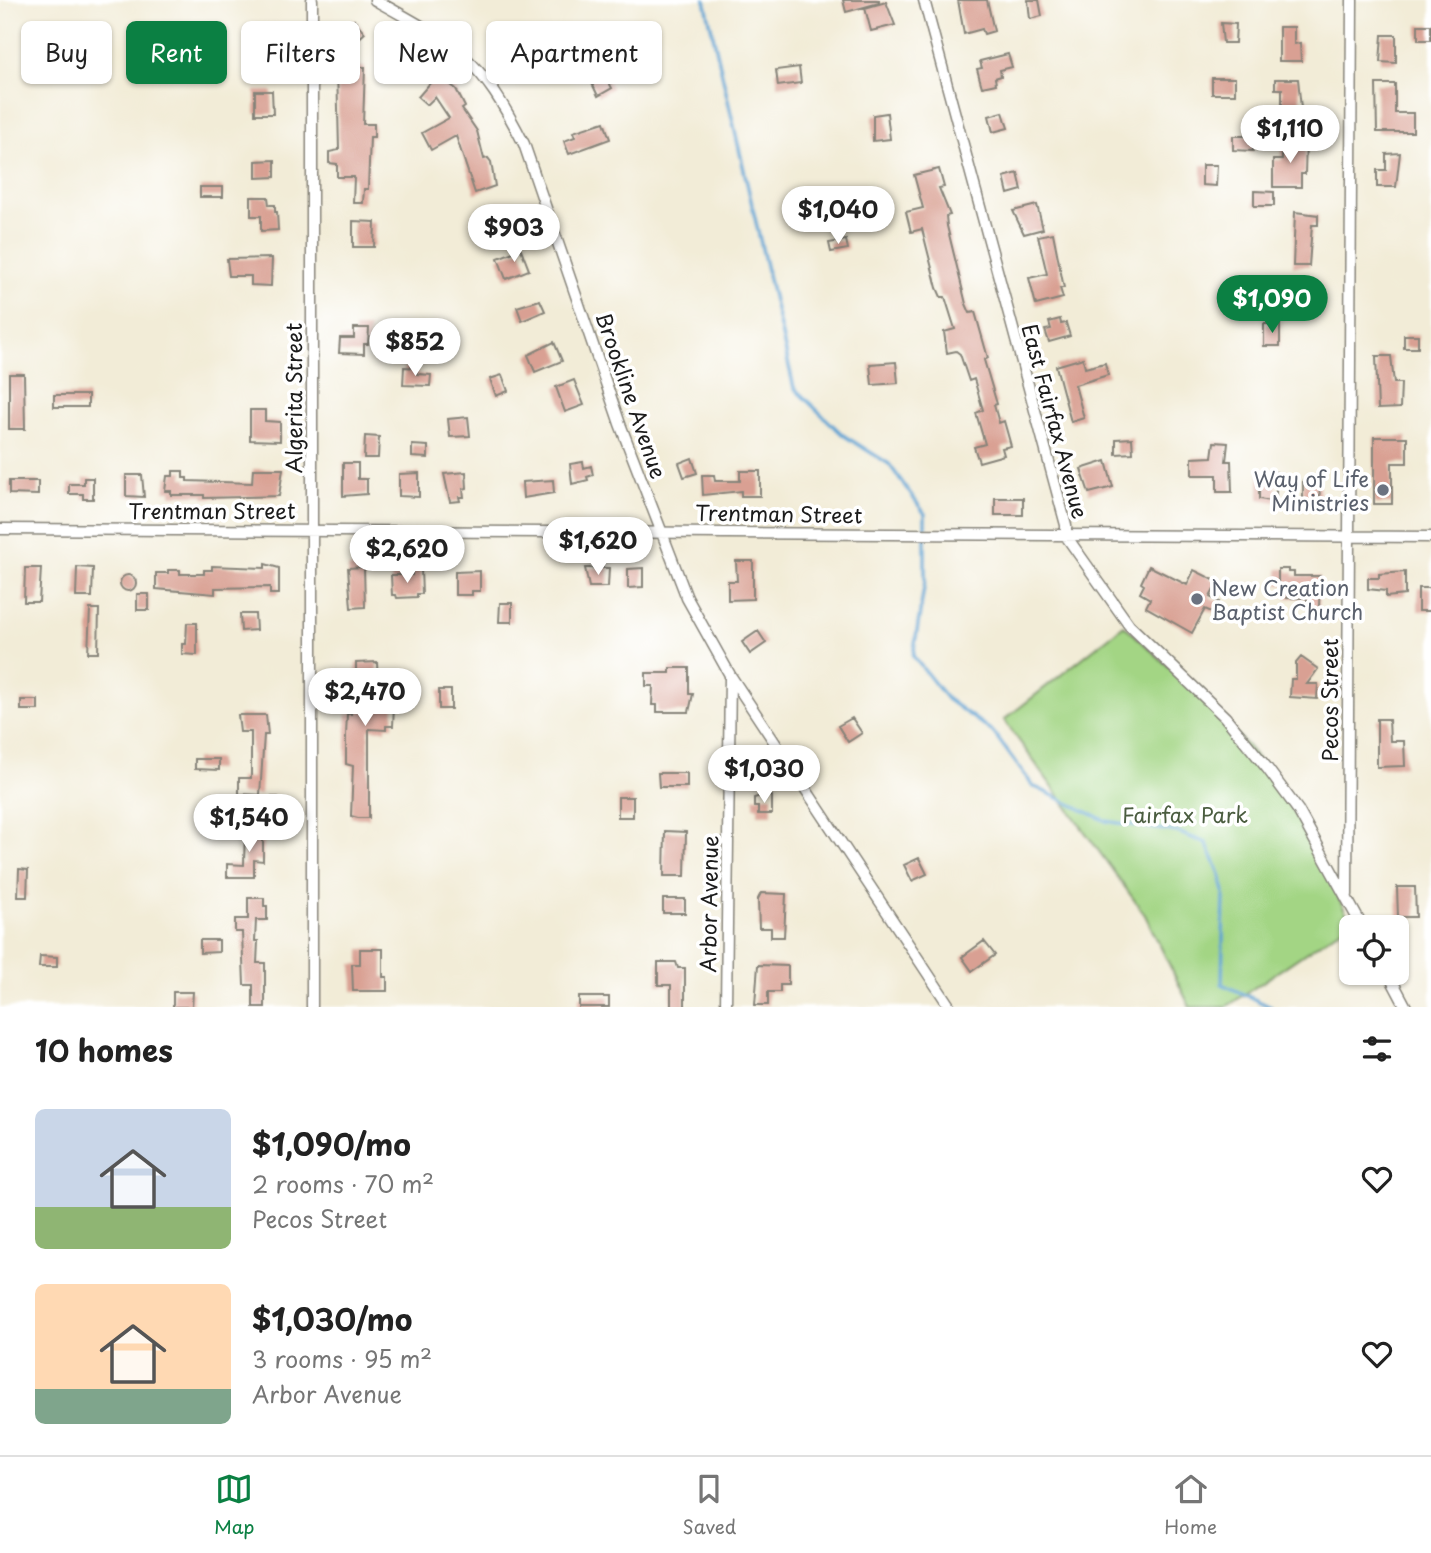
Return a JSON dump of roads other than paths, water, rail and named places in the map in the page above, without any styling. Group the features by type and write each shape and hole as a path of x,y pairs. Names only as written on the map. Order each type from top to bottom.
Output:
{"street":[{"name":"Algerita Street","path":"312,0 312,1007"},
{"name":"Brookline Avenue","path":"375,0 462,51 493,86 506,108 524,144 660,531 687,598 730,675 950,1007"},
{"name":"East Fairfax Avenue","path":"924,0 1066,525 1066,536 1129,625 1225,717 1267,768 1298,810 1356,915"},
{"name":"Pecos Street","path":"1347,897 1352,0"},
{"name":"Trentman Street","path":"0,529 1431,537"},
{"name":"Arbor Avenue","path":"726,1007 730,675"},
{"path":"1394,985 1406,1007"}],"waterway":[{"path":"705,0 794,388 843,435 889,464 925,514 925,581 913,656 947,699 993,732 1033,786 1106,821 1177,832 1206,843 1220,874 1224,892 1222,984 1271,1007"}],"place":[{"name":"Way of Life Ministries","path":"1383,490"},
{"name":"New Creation Baptist Church","path":"1197,599"}],"park label":[{"name":"Fairfax Park","path":"1185,814"}]}
